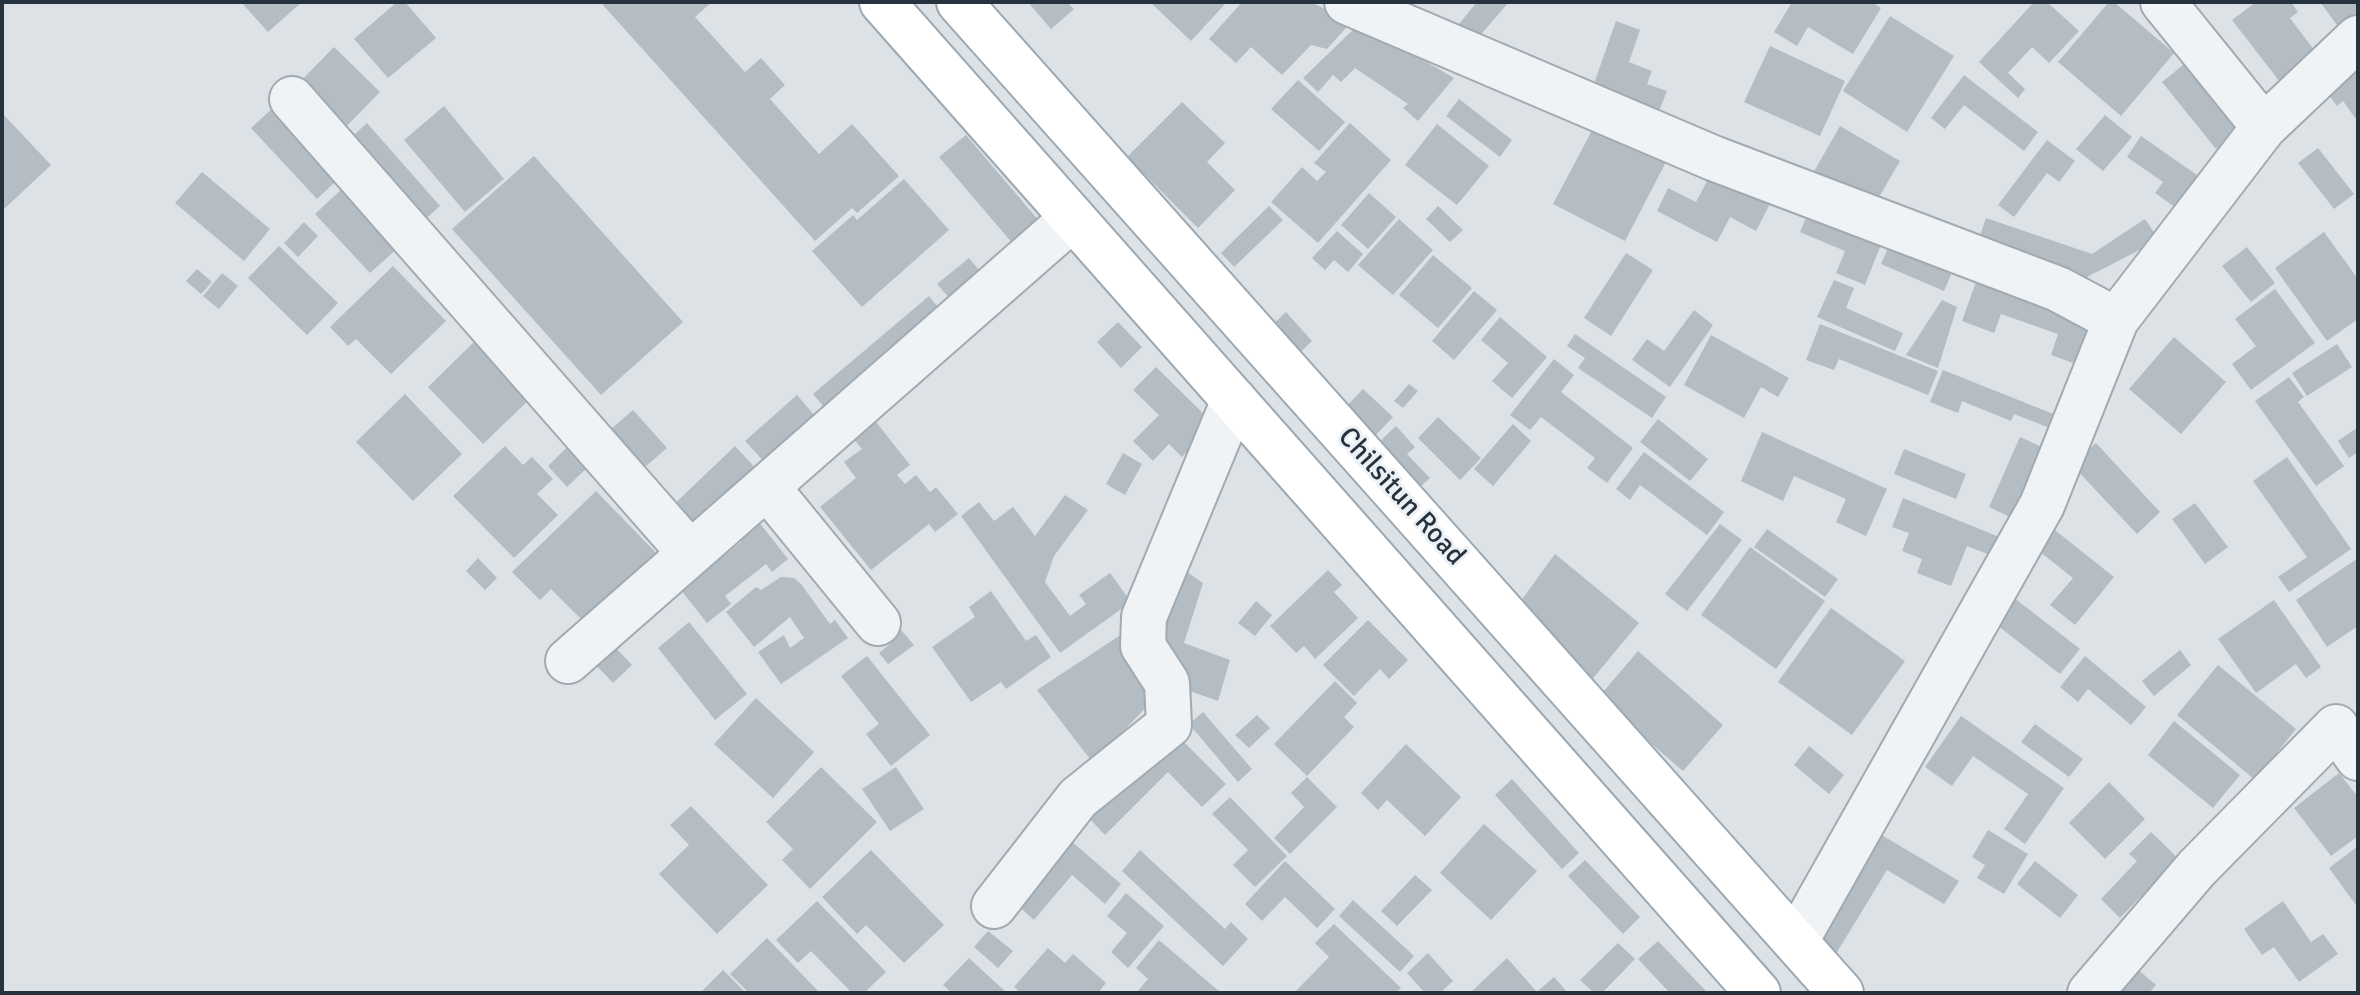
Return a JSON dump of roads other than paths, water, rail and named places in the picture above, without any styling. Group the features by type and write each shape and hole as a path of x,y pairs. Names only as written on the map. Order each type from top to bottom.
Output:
{"main road":[{"path":"882,2 1758,993"},
{"name":"Chilsitun Road","path":"959,2 1841,993"}],"street":[{"path":"1347,2 1713,158 2058,289 2116,320"},
{"path":"2163,2 2264,127"},
{"path":"1796,941 2042,505 2116,320 2264,127 2358,38"},
{"path":"292,99 690,553"},
{"path":"568,661 1073,218"},
{"path":"994,906 1078,798 1169,725 1167,683 1143,646 1144,617 1234,400"},
{"path":"767,487 878,623"},
{"path":"2090,993 2197,868 2336,727 2358,758"}]}
